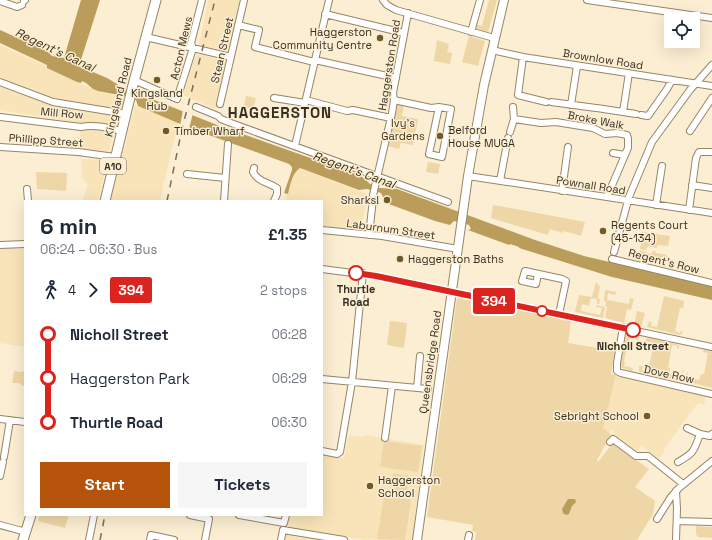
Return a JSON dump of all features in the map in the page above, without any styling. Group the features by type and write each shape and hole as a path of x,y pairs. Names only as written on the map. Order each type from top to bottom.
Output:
{"highway":[{"name":"Kingsland Road","path":"105,200 133,84 156,0"},
{"path":"25,536 32,516"}],"main road":[{"name":"Queensbridge Road","path":"417,540 468,176 494,38 504,0"}],"street":[{"name":"Acton Mews","path":"133,84 177,99 193,48 192,43 202,0"},
{"name":"Stean Street","path":"218,116 219,106 244,0"},
{"path":"295,146 315,61 327,0"},
{"name":"Haggerston Road","path":"369,235 373,197 391,118 396,78 408,13 389,7 383,0"},
{"path":"471,32 480,0"},
{"path":"587,0 712,18"},
{"path":"0,1 17,7 24,2"},
{"path":"408,13 494,38"},
{"path":"325,14 404,33"},
{"path":"238,26 259,30 255,47 396,78"},
{"path":"146,37 231,57"},
{"name":"Brownlow Road","path":"492,50 577,66 712,86"},
{"path":"523,57 518,95 548,102 648,116 672,80"},
{"path":"614,252 628,201 652,142 712,65"},
{"path":"571,105 577,66"},
{"path":"623,112 629,73"},
{"path":"0,82 53,102 126,114"},
{"path":"274,98 305,102 347,111 354,110 391,118"},
{"path":"690,132 712,98"},
{"path":"394,100 431,108 439,107 451,109 442,157 429,154 439,107"},
{"path":"196,107 218,116 221,119 448,202"},
{"path":"500,181 509,135 514,119 513,107"},
{"name":"Mill Row","path":"0,117 81,127 108,128 122,132"},
{"name":"Broke Walk","path":"514,119 541,123 552,122 593,128 605,134 624,134 628,138 628,148 625,155"},
{"path":"224,200 228,144"},
{"name":"Phillipp Street","path":"0,146 78,152 115,157"},
{"path":"562,191 568,147"},
{"path":"689,210 696,158 699,152 712,152"},
{"path":"607,197 625,155 613,153"},
{"path":"656,205 662,166"},
{"path":"254,168 253,172 258,179 271,184 277,190 274,200"},
{"path":"187,174 225,178"},
{"name":"Pownall Road","path":"468,176 712,213"},
{"path":"692,186 712,188"},
{"path":"27,189 28,200"},
{"name":"Laburnum Street","path":"323,230 459,245"},
{"path":"0,244 24,242"},
{"name":"Regent's Row","path":"612,259 712,283"},
{"path":"323,269 363,273 712,347"},
{"path":"538,274 536,284 522,281 525,270 566,280 559,314"},
{"path":"323,451 337,454 340,452 352,382 363,273"},
{"name":"Dove Row","path":"623,327 617,371 712,394"},
{"path":"417,388 420,356"},
{"path":"323,379 428,389"},
{"path":"385,438 392,386"},
{"path":"0,419 24,422"},
{"path":"0,476 3,448 10,420"},
{"path":"687,428 700,434 710,436 712,434"},
{"path":"678,462 691,455 695,449 700,434"},
{"path":"610,442 612,439 636,456 648,456 683,484"},
{"path":"656,519 676,491 712,461"},
{"path":"676,491 676,540"},
{"path":"89,540 94,516"},
{"path":"200,516 211,517 205,540"},
{"path":"245,516 284,523 286,516"},
{"path":"677,522 712,522"},
{"path":"0,526 25,536"},
{"path":"281,540 283,530 326,539 344,540"},
{"path":"150,540 151,535 174,540"}],"shaded area":[{"path":"81,0 100,0 79,66 107,78 137,97 152,99 212,123 361,176 370,184 379,188 397,189 535,240 584,256 712,286 712,300 612,277 510,244 509,245 468,230 471,229 469,225 454,221 450,225 435,221 386,203 381,193 367,189 359,190 300,168 293,176 288,194 284,193 292,170 292,167 289,164 192,129 138,106 136,100 93,89 82,81 81,83 77,82 47,68 47,65 0,43 0,30 47,51 52,56 64,58"},
{"path":"208,0 240,0 229,52 199,45"},
{"path":"0,45 39,63 48,65 47,68 97,91 124,98 122,111 55,98 0,77"},
{"path":"196,54 227,61 215,109 183,95"},
{"path":"0,86 53,103 118,113 108,154 81,150 79,123 0,110"},
{"path":"135,105 178,123 160,200 111,200"},
{"path":"81,159 108,160 98,200 82,200 88,184 82,178"},
{"path":"299,168 367,194 363,220 356,230 323,226 323,200 285,200 294,174"},
{"path":"24,247 24,347 0,343 0,248"},
{"name":"Sebright School","path":"616,375 706,395 704,405 698,403 659,458 641,446 637,451 616,436 613,430 611,429 610,433 603,428"},
{"name":"Haggerston School","path":"349,435 364,437 364,435 424,445 412,540 366,540 289,528 289,516 323,516 323,454 344,458"},
{"path":"568,499 575,499 576,502 572,506 569,514 566,515 563,513 562,509"},
{"path":"287,532 321,538 321,540 285,540"}],"green space":[{"path":"489,0 497,0 488,32 474,28 475,24 482,26"},
{"path":"469,36 485,41 478,66 462,62"},
{"path":"437,40 449,44 447,52 452,53 450,64 434,61"},
{"path":"389,49 395,51 391,70 389,72 385,71"},
{"path":"246,96 256,98 253,109 244,107"},
{"name":"Ivy's Gardens","path":"397,103 404,105 402,116 418,119 413,145 401,143 399,149 388,146"},
{"path":"428,162 440,164 438,174 426,172"},
{"path":"36,172 67,173 66,191 37,189"},
{"path":"493,205 585,222 581,236 550,229 548,235 491,218"},
{"path":"642,232 670,236 668,246 658,245 656,248 648,246 646,250 640,249 641,243 643,243 644,239 642,238"},
{"path":"640,250 651,254 655,251 656,253 667,255 666,265 638,261 638,259 641,259 641,254 639,254"},
{"path":"596,282 600,287 598,298 600,299 599,304 597,304 597,299 591,298 589,306 582,304 581,311 600,315 602,308 596,307 596,305 605,307 603,318 575,312 579,295 592,297"},
{"path":"605,290 616,292 615,295 608,293 607,300 629,304 630,298 634,299 631,310 627,309 624,323 605,318 607,307 605,306 606,302 604,301"},
{"path":"664,296 684,301 683,308 680,308 675,331 680,333 683,331 680,335 647,327 649,322 652,322 651,326 657,327"},
{"path":"457,298 571,321 568,343 615,351 611,374 616,375 603,428 611,434 597,460 598,462 613,443 649,469 635,487 655,501 653,514 637,540 475,540 476,532 472,531 473,525 427,517"},
{"path":"637,311 645,313 641,327 634,325"},
{"path":"390,321 407,323 404,348 387,345"},
{"path":"627,333 639,336 638,341 635,339 636,337 631,336 628,341 624,366 633,368 632,371 620,367"},
{"path":"647,337 679,345 679,349 677,348 678,346 672,345 668,367 670,368 669,374 681,376 684,370 681,381 639,372 639,366 643,366 642,370 648,371 654,343 645,341"},
{"path":"704,349 712,351 712,388 685,381 687,372 687,378 699,380 701,374 704,374 708,353 703,352"},
{"path":"14,371 24,371 24,386 18,383 12,383"},
{"path":"384,441 422,446 418,472 380,467"},
{"path":"393,473 409,476 406,498 390,495"},
{"path":"384,495 411,500 405,540 377,539"},
{"path":"39,516 69,516 65,528 38,521"},
{"path":"696,526 712,527 712,538 698,537 696,534"}],"pier":[{"path":"183,110 193,113 189,129 180,126"}],"railway":[{"path":"167,200 182,129 215,0"},
{"path":"100,540 105,516"}],"bus line":[{"name":"394","path":"356,273 363,273 633,330"}],"place":[{"name":"Haggerston Community Centre","path":"380,38"},
{"name":"Kingsland Hub","path":"157,80"},
{"name":"Timber Wharf","path":"166,131"},
{"name":"Belford House MUGA","path":"440,136"},
{"name":"Sharks!","path":"387,200"},
{"name":"Regents Court (45-134)","path":"603,231"},
{"name":"Haggerston Baths","path":"400,259"},
{"name":"Thurtle Road","path":"356,273"},
{"name":"Nicholl Street","path":"633,330"},
{"name":"Sebright School","path":"647,416"},
{"name":"Haggerston School","path":"370,486"}],"district":[{"name":"HAGGERSTON","path":"280,112"}],"water label":[{"name":"Regent's Canal","path":"55,50"},
{"name":"Regent's Canal","path":"354,170"}]}
